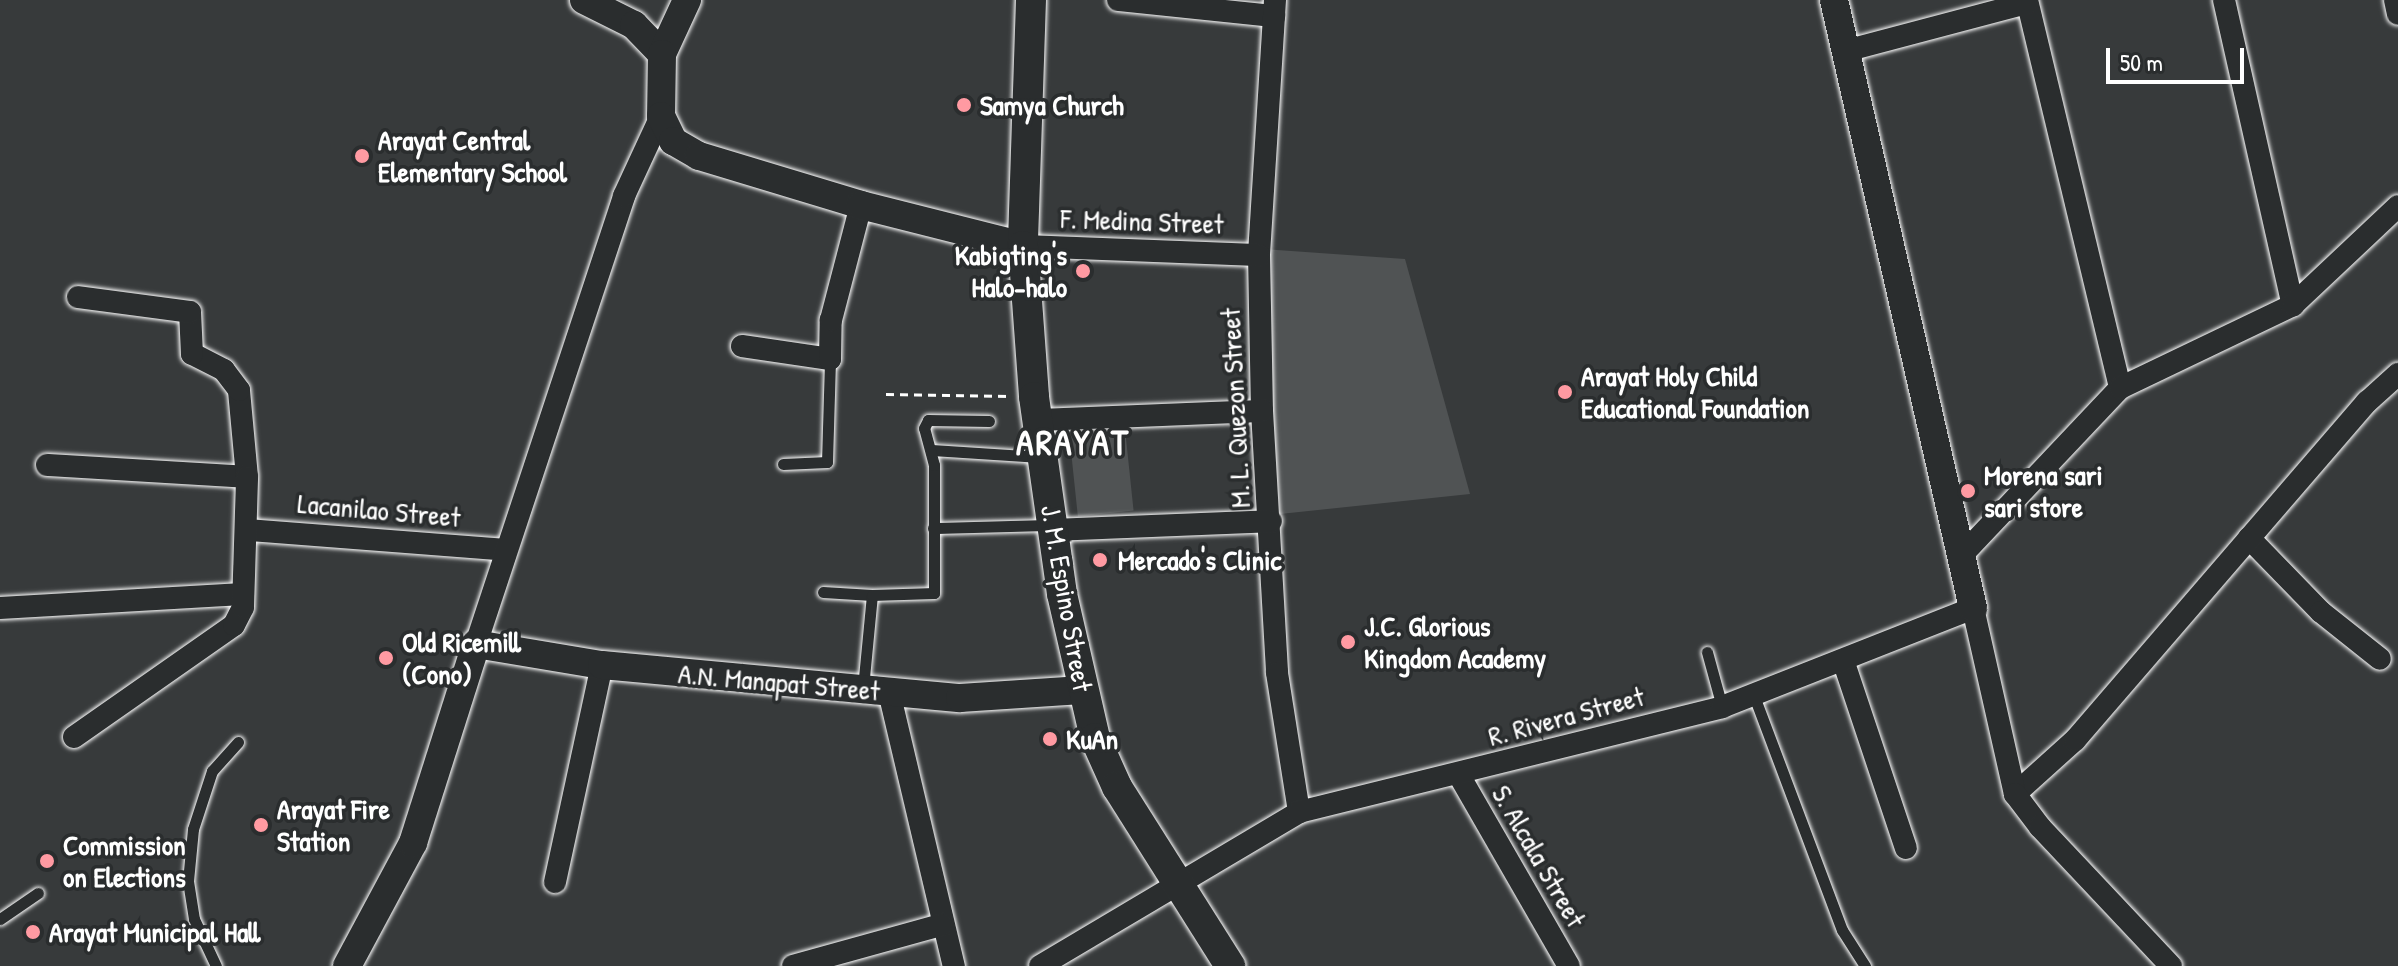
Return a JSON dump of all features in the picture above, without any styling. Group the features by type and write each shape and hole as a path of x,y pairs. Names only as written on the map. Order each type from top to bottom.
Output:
{"main road":[{"name":"J. M. Espino Street","path":"1031,0 1023,246 1036,408 1051,528 1082,690 1095,738 1117,787 1230,966"}],"street":[{"path":"584,0 634,25 662,54"},
{"path":"347,966 413,843 505,550 624,196 661,116 662,54 687,0"},
{"path":"1118,0 1275,8"},
{"path":"1834,0 1963,554 2015,794 2040,827 2171,966"},
{"path":"2224,0 2293,305"},
{"path":"2395,0 2398,14"},
{"path":"1845,51 2027,1 2120,388"},
{"name":"M. L. Quezon Street","path":"1275,8 1259,255 1262,411 1271,521 1277,673 1299,812"},
{"path":"661,116 673,141 699,156 861,205 1023,246"},
{"path":"742,346 830,359 831,320 861,205"},
{"path":"1963,554 2120,388 2293,305 2398,206"},
{"name":"F. Medina Street","path":"1023,246 1259,255"},
{"path":"74,737 234,625 243,594 248,530 247,477 239,390 224,370 192,354 190,312 78,297"},
{"path":"2015,794 2075,740 2367,402 2398,374"},
{"path":"1036,408 1262,411"},
{"path":"47,465 247,477"},
{"path":"1051,528 1271,521"},
{"name":"Lacanilao Street","path":"248,530 505,550"},
{"path":"2249,538 2321,612 2380,659"},
{"path":"0,608 243,594"},
{"name":"R. Rivera Street","path":"1040,966 1299,812 1459,775 1722,707 1844,663 1973,608"},
{"name":"A.N. Manapat Street","path":"476,644 602,665 960,698 1082,690"},
{"path":"1844,663 1906,848"},
{"path":"555,882 602,665"},
{"path":"876,690 954,966"},
{"name":"S. Alcala Street","path":"1459,775 1569,966"},
{"path":"793,966 941,925"}],"lane":[{"path":"783,464 827,462 830,359"},
{"path":"823,592 872,595 934,593 932,450 926,442 928,420 989,421"},
{"path":"932,450 1043,457"},
{"path":"933,528 1051,528"},
{"path":"872,595 876,690"},
{"path":"1707,652 1722,707"},
{"path":"1754,696 1842,930 1865,966"},
{"path":"216,966 194,919 188,881 191,842 212,771 238,742"},
{"path":"0,919 38,893"}],"path":[{"path":"886,394 1036,408"}],"shaded area":[{"path":"1262,249 1405,259 1470,494 1280,514"},
{"path":"1125,429 1134,511 1078,516 1069,435"}],"place":[{"name":"Samya Church","path":"964,105"},
{"name":"Arayat Central Elementary School","path":"362,156"},
{"name":"Kabigting's Halo-halo","path":"1083,271"},
{"name":"Arayat Holy Child Educational Foundation","path":"1565,392"},
{"name":"Morena sari sari store","path":"1968,491"},
{"name":"Mercado's Clinic","path":"1100,560"},
{"name":"J.C. Glorious Kingdom Academy","path":"1348,642"},
{"name":"Old Ricemill (Cono)","path":"386,658"},
{"name":"KuAn","path":"1050,739"},
{"name":"Arayat Fire Station","path":"261,825"},
{"name":"Commission on Elections","path":"47,861"},
{"name":"Arayat Municipal Hall","path":"33,932"}],"district":[{"name":"ARAYAT","path":"1073,442"}]}
